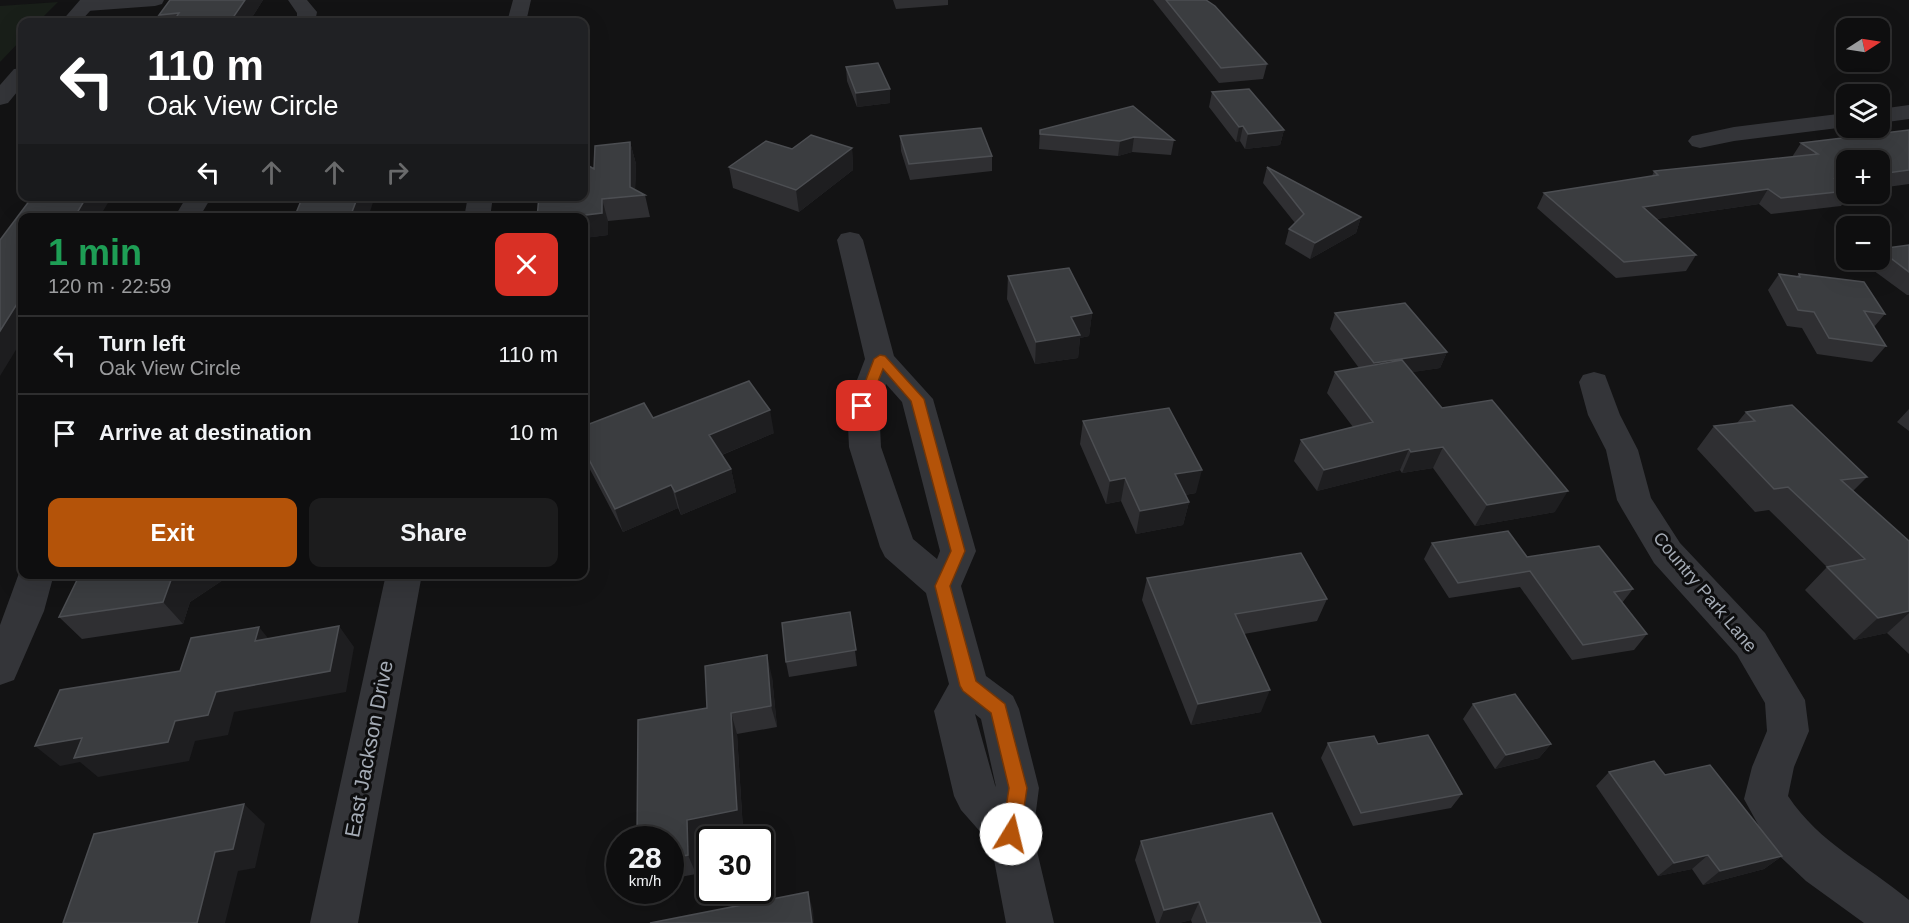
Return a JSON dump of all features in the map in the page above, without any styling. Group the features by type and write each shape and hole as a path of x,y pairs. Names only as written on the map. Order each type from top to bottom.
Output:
{"street":[{"path":"74,18 89,2 155,0"},
{"path":"297,0 308,12 307,18"},
{"path":"518,18 522,0"},
{"path":"0,98 18,78"},
{"path":"1890,115 1909,112"},
{"path":"1700,141 1734,134 1836,121"},
{"path":"850,240 880,359 917,399 958,551 943,586"},
{"path":"880,359 862,406 865,447 898,547 943,586 969,686 954,711 976,796 1011,834 1030,923"},
{"name":"Country Park Lane","path":"1594,382 1604,416 1622,450 1634,500 1667,553 1751,644 1785,700 1788,731 1773,767 1766,799 1787,833 1822,866 1866,894 1900,923"},
{"path":"0,668 25,611 35,579"},
{"name":"East Jackson Drive","path":"334,923 403,579"}],"shaded area":[{"path":"58,2 42,18 18,18 18,43 0,62 0,6"}],"building":[{"path":"170,0 245,0 233,18 176,18 179,13 159,15"},
{"path":"1166,0 1206,0 1215,6 1267,64 1221,68"},
{"path":"878,63 890,89 856,93 846,67"},
{"path":"1249,89 1284,130 1248,134 1243,126 1239,127 1212,92"},
{"path":"1133,106 1174,140 1134,137 1120,141 1040,134 1040,130"},
{"path":"981,128 992,156 909,164 900,136"},
{"path":"1909,130 1909,170 1890,173 1890,150 1836,150 1836,192 1781,198 1768,189 1643,207 1696,255 1624,262 1544,193 1658,175 1654,171 1818,154 1801,143 1843,138 1890,138 1890,132"},
{"path":"811,135 852,148 796,190 729,167 766,141 792,149"},
{"path":"630,142 630,187 645,195 602,199 602,213 537,213 539,201 588,201 588,165 594,169 595,146"},
{"path":"1267,167 1361,217 1315,243 1289,229 1304,214"},
{"path":"29,201 84,201 77,213 20,213"},
{"path":"301,201 356,201 350,213 296,213"},
{"path":"18,216 18,302 0,331 0,240"},
{"path":"1909,245 1909,272 1890,258 1890,248"},
{"path":"1069,268 1092,313 1071,317 1080,335 1036,342 1008,276"},
{"path":"1779,274 1800,277 1799,274 1864,282 1885,314 1864,311 1886,346 1829,338 1814,312 1798,310"},
{"path":"1405,303 1447,352 1374,363 1335,313"},
{"path":"1402,360 1442,408 1492,400 1568,491 1487,505 1443,447 1411,452 1409,449 1324,470 1301,440 1373,422 1335,372"},
{"path":"749,381 770,410 709,435 731,469 675,492 671,485 615,509 588,458 588,424 644,403 653,418"},
{"path":"1792,405 1867,477 1841,480 1909,541 1909,611 1878,618 1827,567 1865,559 1788,487 1774,489 1714,426 1755,421 1746,412"},
{"path":"1169,408 1202,470 1175,474 1189,502 1140,511 1125,478 1110,481 1083,421"},
{"path":"1508,531 1527,557 1599,546 1633,589 1614,592 1647,634 1583,645 1530,571 1458,583 1432,543"},
{"path":"1301,553 1327,599 1235,614 1270,690 1198,704 1147,578"},
{"path":"78,579 172,579 163,602 59,617"},
{"path":"850,612 856,650 786,662 782,623"},
{"path":"339,626 330,671 216,692 208,715 175,721 168,742 74,758 82,738 35,746 60,690 180,671 191,638 259,627 255,641"},
{"path":"767,655 771,706 731,713 737,810 687,820 688,855 684,856 684,826 637,826 638,720 707,708 705,666"},
{"path":"1515,694 1551,744 1506,755 1473,704"},
{"path":"1428,735 1462,794 1361,813 1328,743 1374,736 1378,744"},
{"path":"1654,761 1665,775 1710,765 1782,856 1720,871 1708,855 1674,863 1609,772"},
{"path":"244,804 233,849 215,852 197,923 63,923 94,834"},
{"path":"1272,813 1321,923 1207,923 1199,902 1164,910 1141,841"},
{"path":"808,892 812,923 650,923 747,904 774,904 774,899"}],"route":[{"path":"862,406 880,359 917,399 958,551 943,586 969,686 999,709 1018,788 1011,834"}]}
